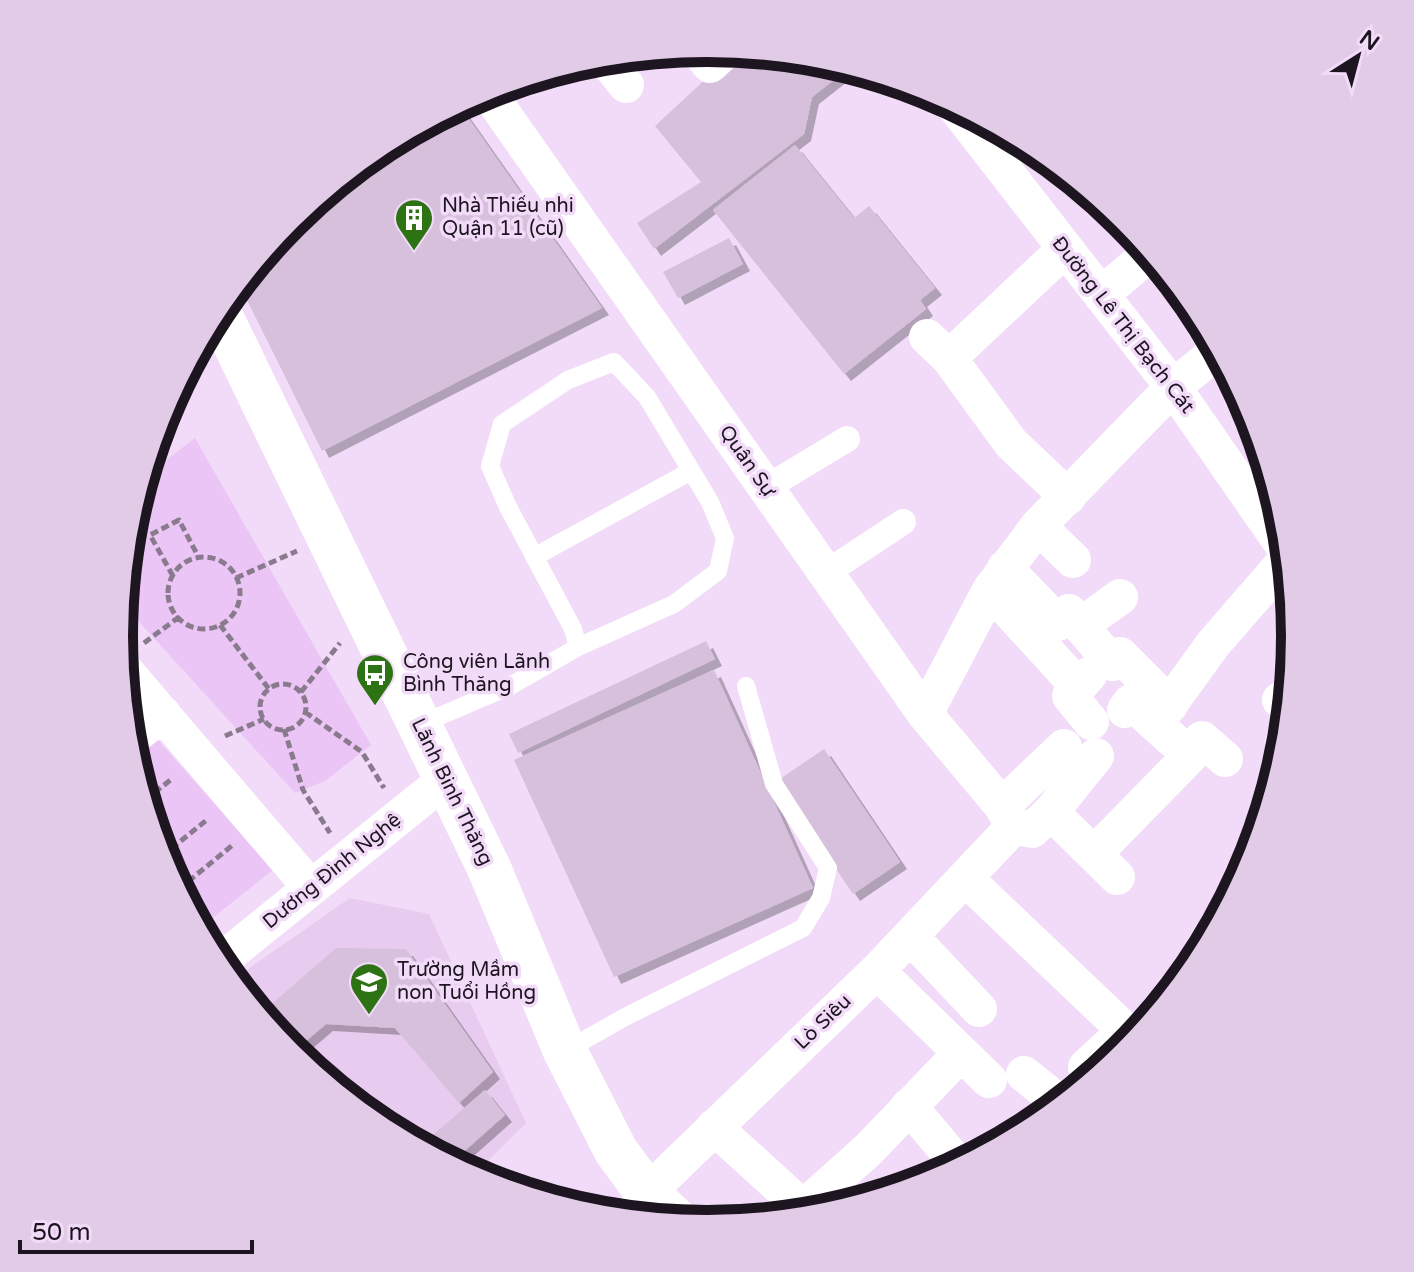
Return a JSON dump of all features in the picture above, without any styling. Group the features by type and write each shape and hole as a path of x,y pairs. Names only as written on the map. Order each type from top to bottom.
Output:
{"main road":[{"name":"Lãnh Binh Thăng","path":"225,325 489,868 565,1051 616,1151 650,1207"}],"street":[{"name":"Quân Sự","path":"495,103 925,714 1008,816"},
{"name":"Đường Lê Thị Bạch Cát","path":"988,136 1065,249 1173,387 1270,527"},
{"path":"1065,249 938,348 1011,443 1068,497"},
{"path":"1101,295 1141,261"},
{"path":"925,714 998,579 1038,526 1173,387 1209,358"},
{"path":"766,488 847,439"},
{"path":"826,573 903,522"},
{"path":"1038,526 1073,560"},
{"path":"1150,713 1214,643 1275,558"},
{"path":"998,579 1058,623 1069,612 1112,663 1120,655 1150,713 1207,757 1105,866 1051,812"},
{"path":"998,579 1078,686"},
{"path":"1080,626 1120,597"},
{"path":"1008,816 1032,830 1051,812 1084,741 1070,696 1106,656"},
{"path":"134,659 163,714 311,888"},
{"path":"141,731 163,714"},
{"name":"Lò Siêu","path":"654,1207 714,1127 877,971 965,878 1008,816 1084,741"},
{"name":"Dương Đình Nghệ","path":"229,954 445,780"},
{"path":"965,878 1121,1027 1086,1067"},
{"path":"910,936 979,1009"},
{"path":"877,971 961,1053 1048,1097"},
{"path":"812,1200 868,1150 961,1053"},
{"path":"909,1106 949,1156"},
{"path":"714,1127 797,1203"}],"lane":[{"path":"419,725 512,685 578,647 674,604 718,571 725,538 710,502 647,397 614,362 568,380 502,424 490,466 507,505 573,629 578,647"},
{"path":"534,557 691,471"},
{"path":"565,1051 627,1016 803,928 821,898 828,868 774,784 746,686"}],"path":[{"path":"173,576 150,535 179,520 199,558"},
{"path":"236,578 329,536"},
{"path":"199,558 215,559 226,564 236,578 240,596 237,608 220,625 208,629 184,623 170,604 170,582 183,564 199,558"},
{"path":"301,692 365,612"},
{"path":"133,655 179,617"},
{"path":"220,625 269,689"},
{"path":"287,684 301,692 305,712 297,724 284,729 276,728 264,719 260,705 269,689 287,684"},
{"path":"305,712 362,752 400,815"},
{"path":"195,752 264,719"},
{"path":"284,729 303,790 346,859"},
{"path":"173,847 235,798"},
{"path":"188,882 258,825"}],"shaded area":[{"path":"195,438 371,745 325,781 295,793 134,616 144,524 159,466"},
{"path":"157,739 273,870 209,921 192,890 163,821 144,749"},
{"name":"Trường Mầm non Tuổi Hồng","path":"350,898 429,914 526,1123 484,1165 453,1151 388,1113 329,1068 275,1014 243,972"}],"building":[{"path":"724,62 782,67 837,77 812,97 804,134 654,249 637,223 701,182 655,126"},
{"name":"Nhà Thiếu nhi Quận 11 (cũ)","path":"466,115 602,308 322,451 245,296 275,258 329,204 388,159"},
{"path":"795,145 854,218 869,206 935,288 920,300 926,309 844,374 713,210"},
{"path":"729,238 743,264 678,298 663,272"},
{"path":"706,641 715,659 518,753 509,734"},
{"path":"714,670 813,888 614,977 514,760"},
{"path":"824,749 900,862 853,894 777,781"},
{"path":"336,948 406,949 493,1072 459,1103 395,1028 326,1024 303,1044 269,1006"},
{"path":"485,1090 505,1115 461,1154 429,1138"}],"place":[{"name":"Nhà Thiếu nhi Quận 11 (cũ)","path":"414,252"},
{"name":"Công viên Lãnh Bình Thăng","path":"375,707"},
{"name":"Trường Mầm non Tuổi Hồng","path":"369,1016"}]}
